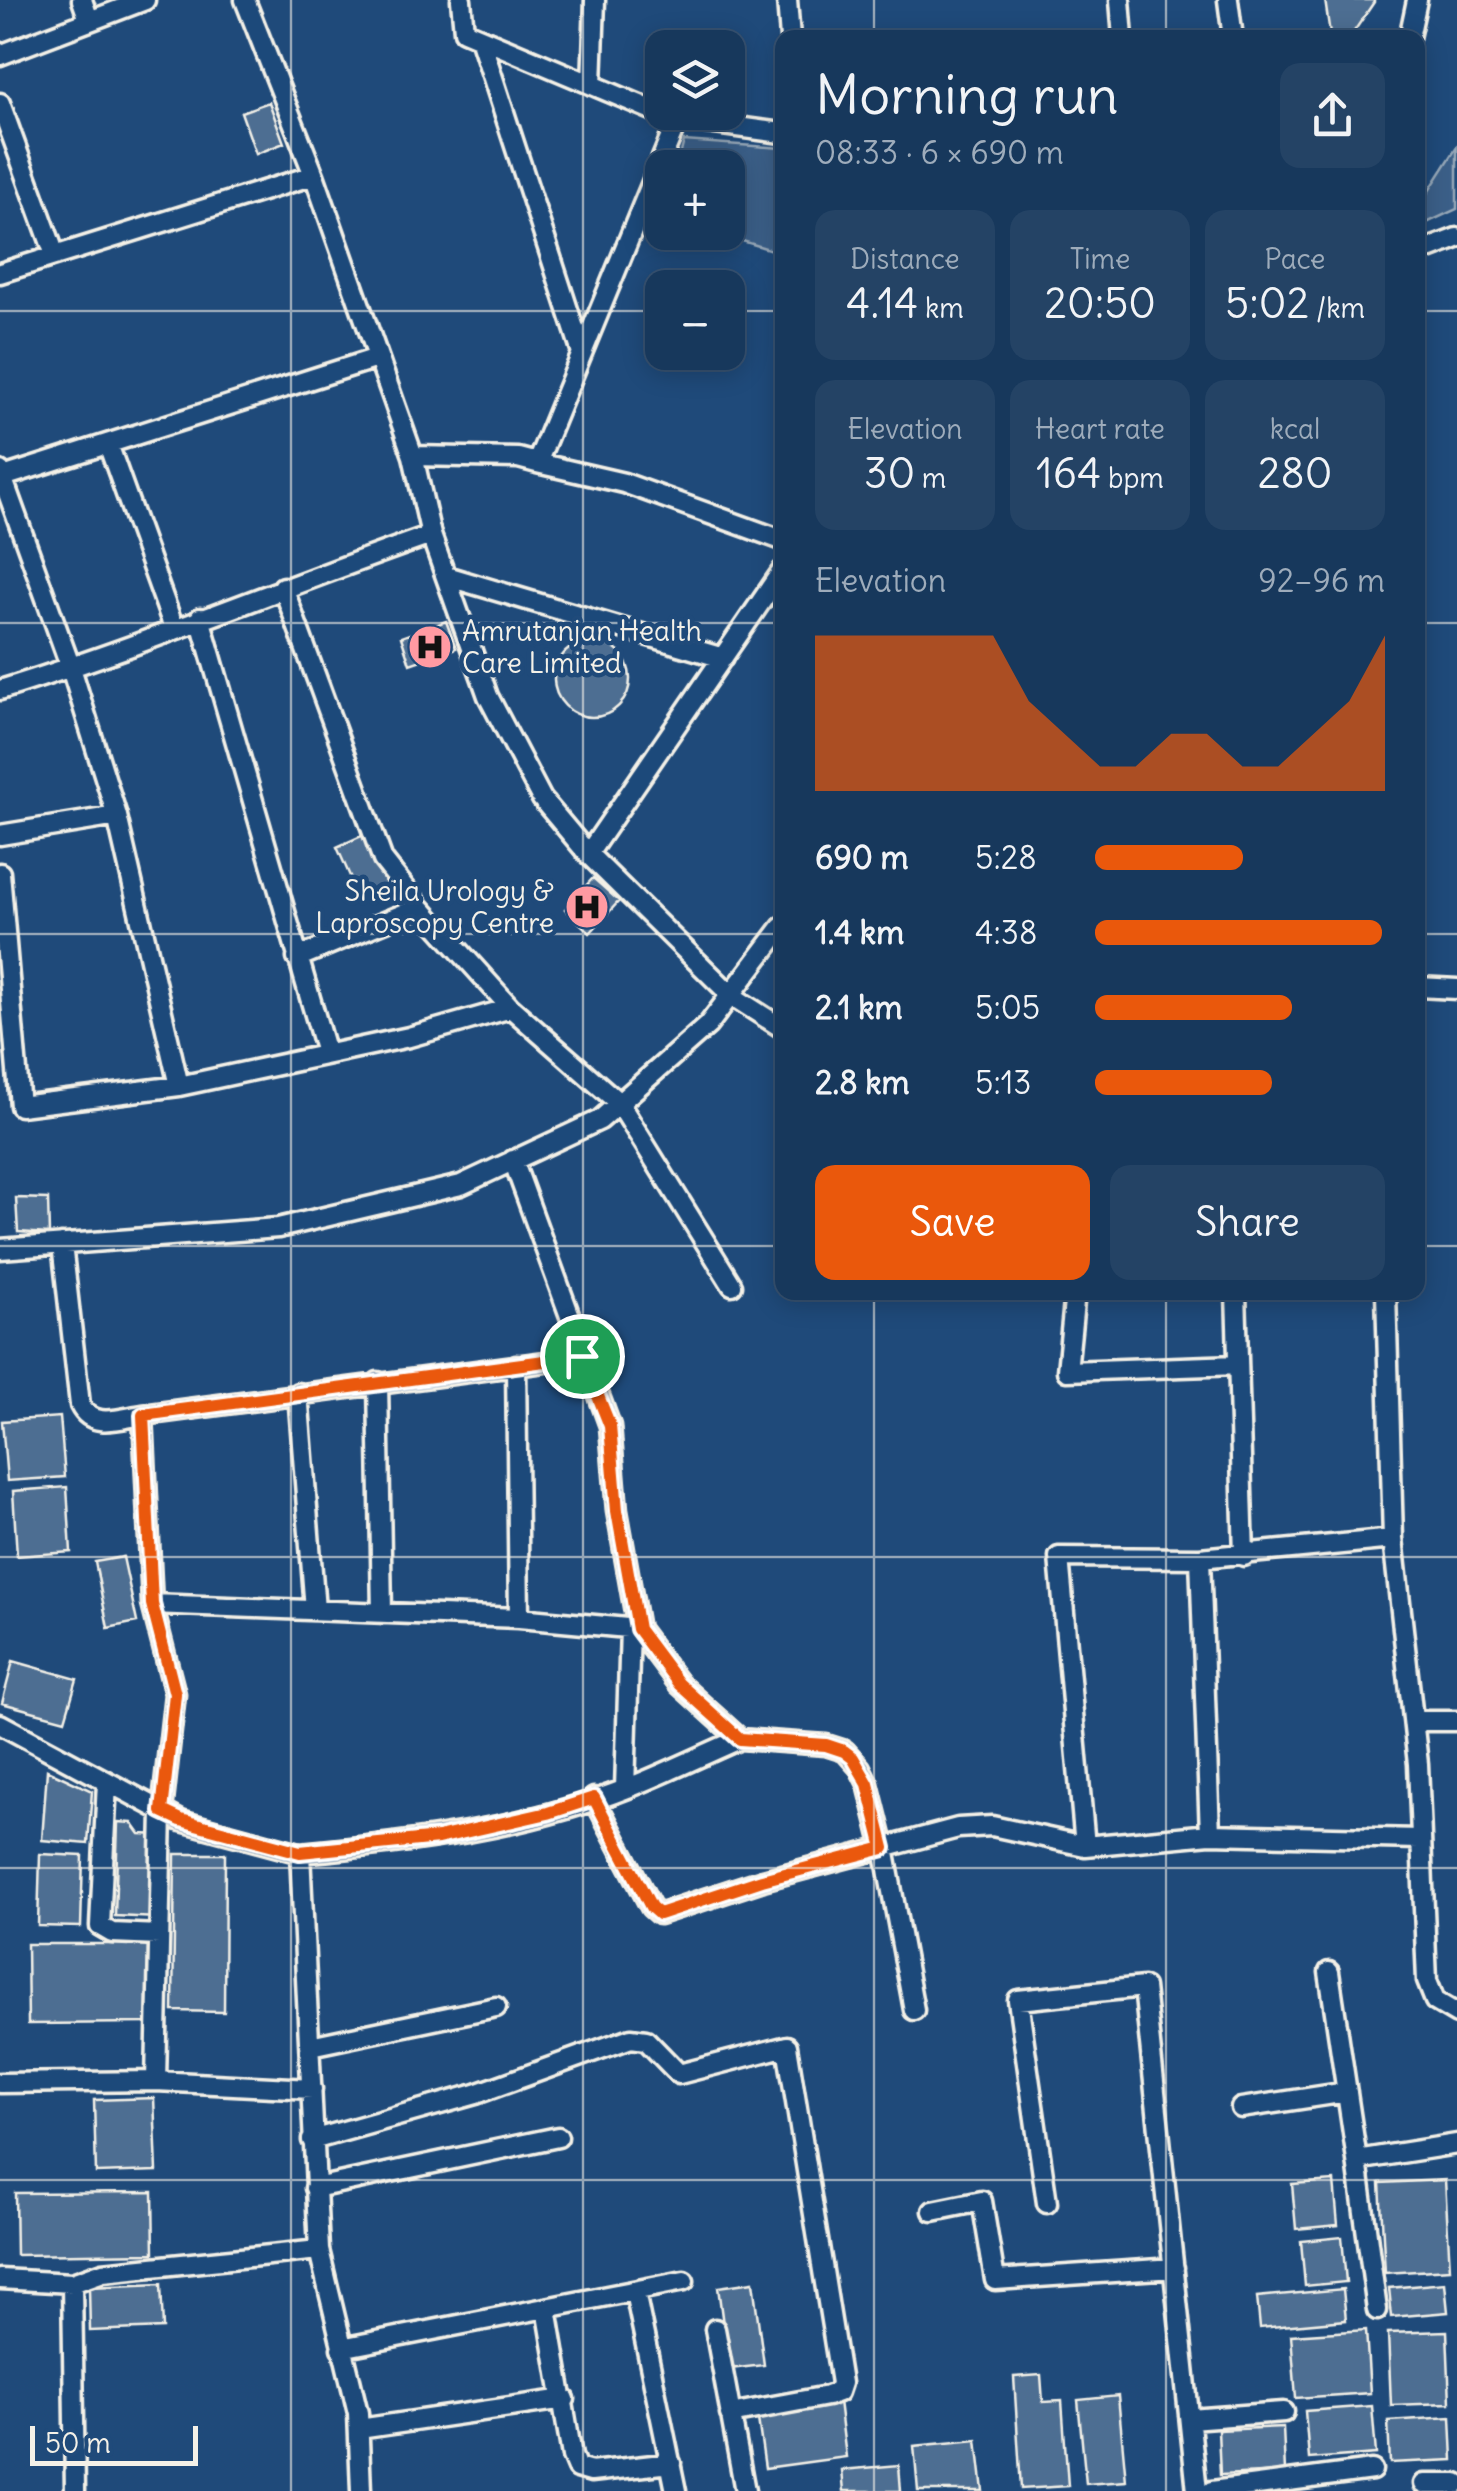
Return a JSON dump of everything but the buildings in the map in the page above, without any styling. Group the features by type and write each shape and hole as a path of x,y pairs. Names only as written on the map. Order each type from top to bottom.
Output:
{"street":[{"path":"82,0 89,20"},
{"path":"0,56 146,0"},
{"path":"245,0 314,175 413,456 432,536 488,696 542,799 588,854 732,996 775,1024"},
{"path":"461,0 464,31 645,106"},
{"path":"592,85 595,0"},
{"path":"787,0 789,30"},
{"path":"1120,0 1122,30"},
{"path":"1228,0 1231,30"},
{"path":"1410,30 1417,0"},
{"path":"480,38 582,354"},
{"path":"0,104 55,255"},
{"path":"745,125 775,128"},
{"path":"537,463 674,130"},
{"path":"0,272 314,175"},
{"path":"1425,250 1457,238"},
{"path":"179,1086 117,816 71,668 1,475 378,358"},
{"path":"108,444 174,628"},
{"path":"413,456 518,458 624,483 775,537"},
{"path":"0,690 71,668 283,587 432,536"},
{"path":"446,576 722,658"},
{"path":"588,854 775,581"},
{"path":"283,587 384,860 420,907 511,1008 618,1103 732,1285"},
{"path":"200,618 326,1054"},
{"path":"0,835 117,816"},
{"path":"0,873 20,1106 179,1086 409,1037 511,1008"},
{"path":"297,958 420,907"},
{"path":"0,1249 278,1228 460,1185 600,1120 708,1025 775,937"},
{"path":"1425,987 1457,989"},
{"path":"513,1160 610,1426 617,1511 634,1628 625,1789"},
{"path":"62,1244 80,1405 93,1420 582,1356"},
{"path":"1074,1300 1067,1372 1238,1365"},
{"path":"1236,1300 1244,1556"},
{"path":"1386,1300 1393,1539 1415,1721 1427,1981 1435,2000 1457,2014"},
{"path":"516,1365 519,1618"},
{"path":"378,1382 382,1613"},
{"path":"298,1393 315,1610"},
{"path":"143,1415 152,1604 175,1694 162,1811 156,2082"},
{"path":"1084,1846 1059,1558 1244,1556 1393,1539"},
{"path":"1200,1558 1210,1834"},
{"path":"152,1604 519,1618 634,1628 679,1684 740,1739"},
{"path":"1415,1721 1457,1721"},
{"path":"0,1724 181,1820 300,1852 438,1838 548,1813 625,1789 740,1739 826,1745 844,1751 868,1784 914,2010"},
{"path":"107,1782 100,1926 112,1933 159,1935"},
{"path":"594,1798 651,1907 659,1914 762,1880 958,1828 992,1826 1084,1846 1210,1834 1420,1839"},
{"path":"300,1852 319,2250 358,2413 361,2491"},
{"path":"1329,1972 1378,2310"},
{"path":"1048,2203 1018,2000 1144,1987 1197,2491"},
{"path":"310,2046 496,2006"},
{"path":"312,2140 476,2094 631,2038 646,2040 679,2074 787,2046 842,2384 838,2392 827,2396 730,2414"},
{"path":"0,2083 156,2082 312,2089"},
{"path":"1240,2108 1347,2092"},
{"path":"315,2188 558,2137"},
{"path":"1357,2160 1457,2144"},
{"path":"933,2211 982,2202 995,2280 1174,2268"},
{"path":"0,2280 72,2283 104,2272 319,2250"},
{"path":"342,2348 684,2281"},
{"path":"72,2283 75,2491"},
{"path":"635,2292 676,2491"},
{"path":"546,2308 572,2456 582,2472 671,2463"},
{"path":"714,2329 745,2491"},
{"path":"359,2428 564,2399"},
{"path":"1190,2419 1284,2412"},
{"path":"1212,2491 1372,2470"},
{"path":"1424,2484 1457,2484"}],"shaded area":[{"path":"684,141 775,148 775,251 745,242 745,150 682,150"},
{"path":"1457,147 1457,209 1425,224 1425,197"}],"place":[{"name":"Amrutanjan Health Care Limited","path":"430,647"},
{"name":"Sheila Urology & Laproscopy Centre","path":"587,907"}],"route":[{"path":"582,1356 610,1426 617,1511 638,1629 679,1684 740,1739 826,1745 853,1758 868,1784 884,1848 762,1880 659,1914 651,1907 594,1798 548,1813 438,1838 300,1852 181,1820 162,1811 175,1694 152,1604 143,1415 582,1356"}]}
